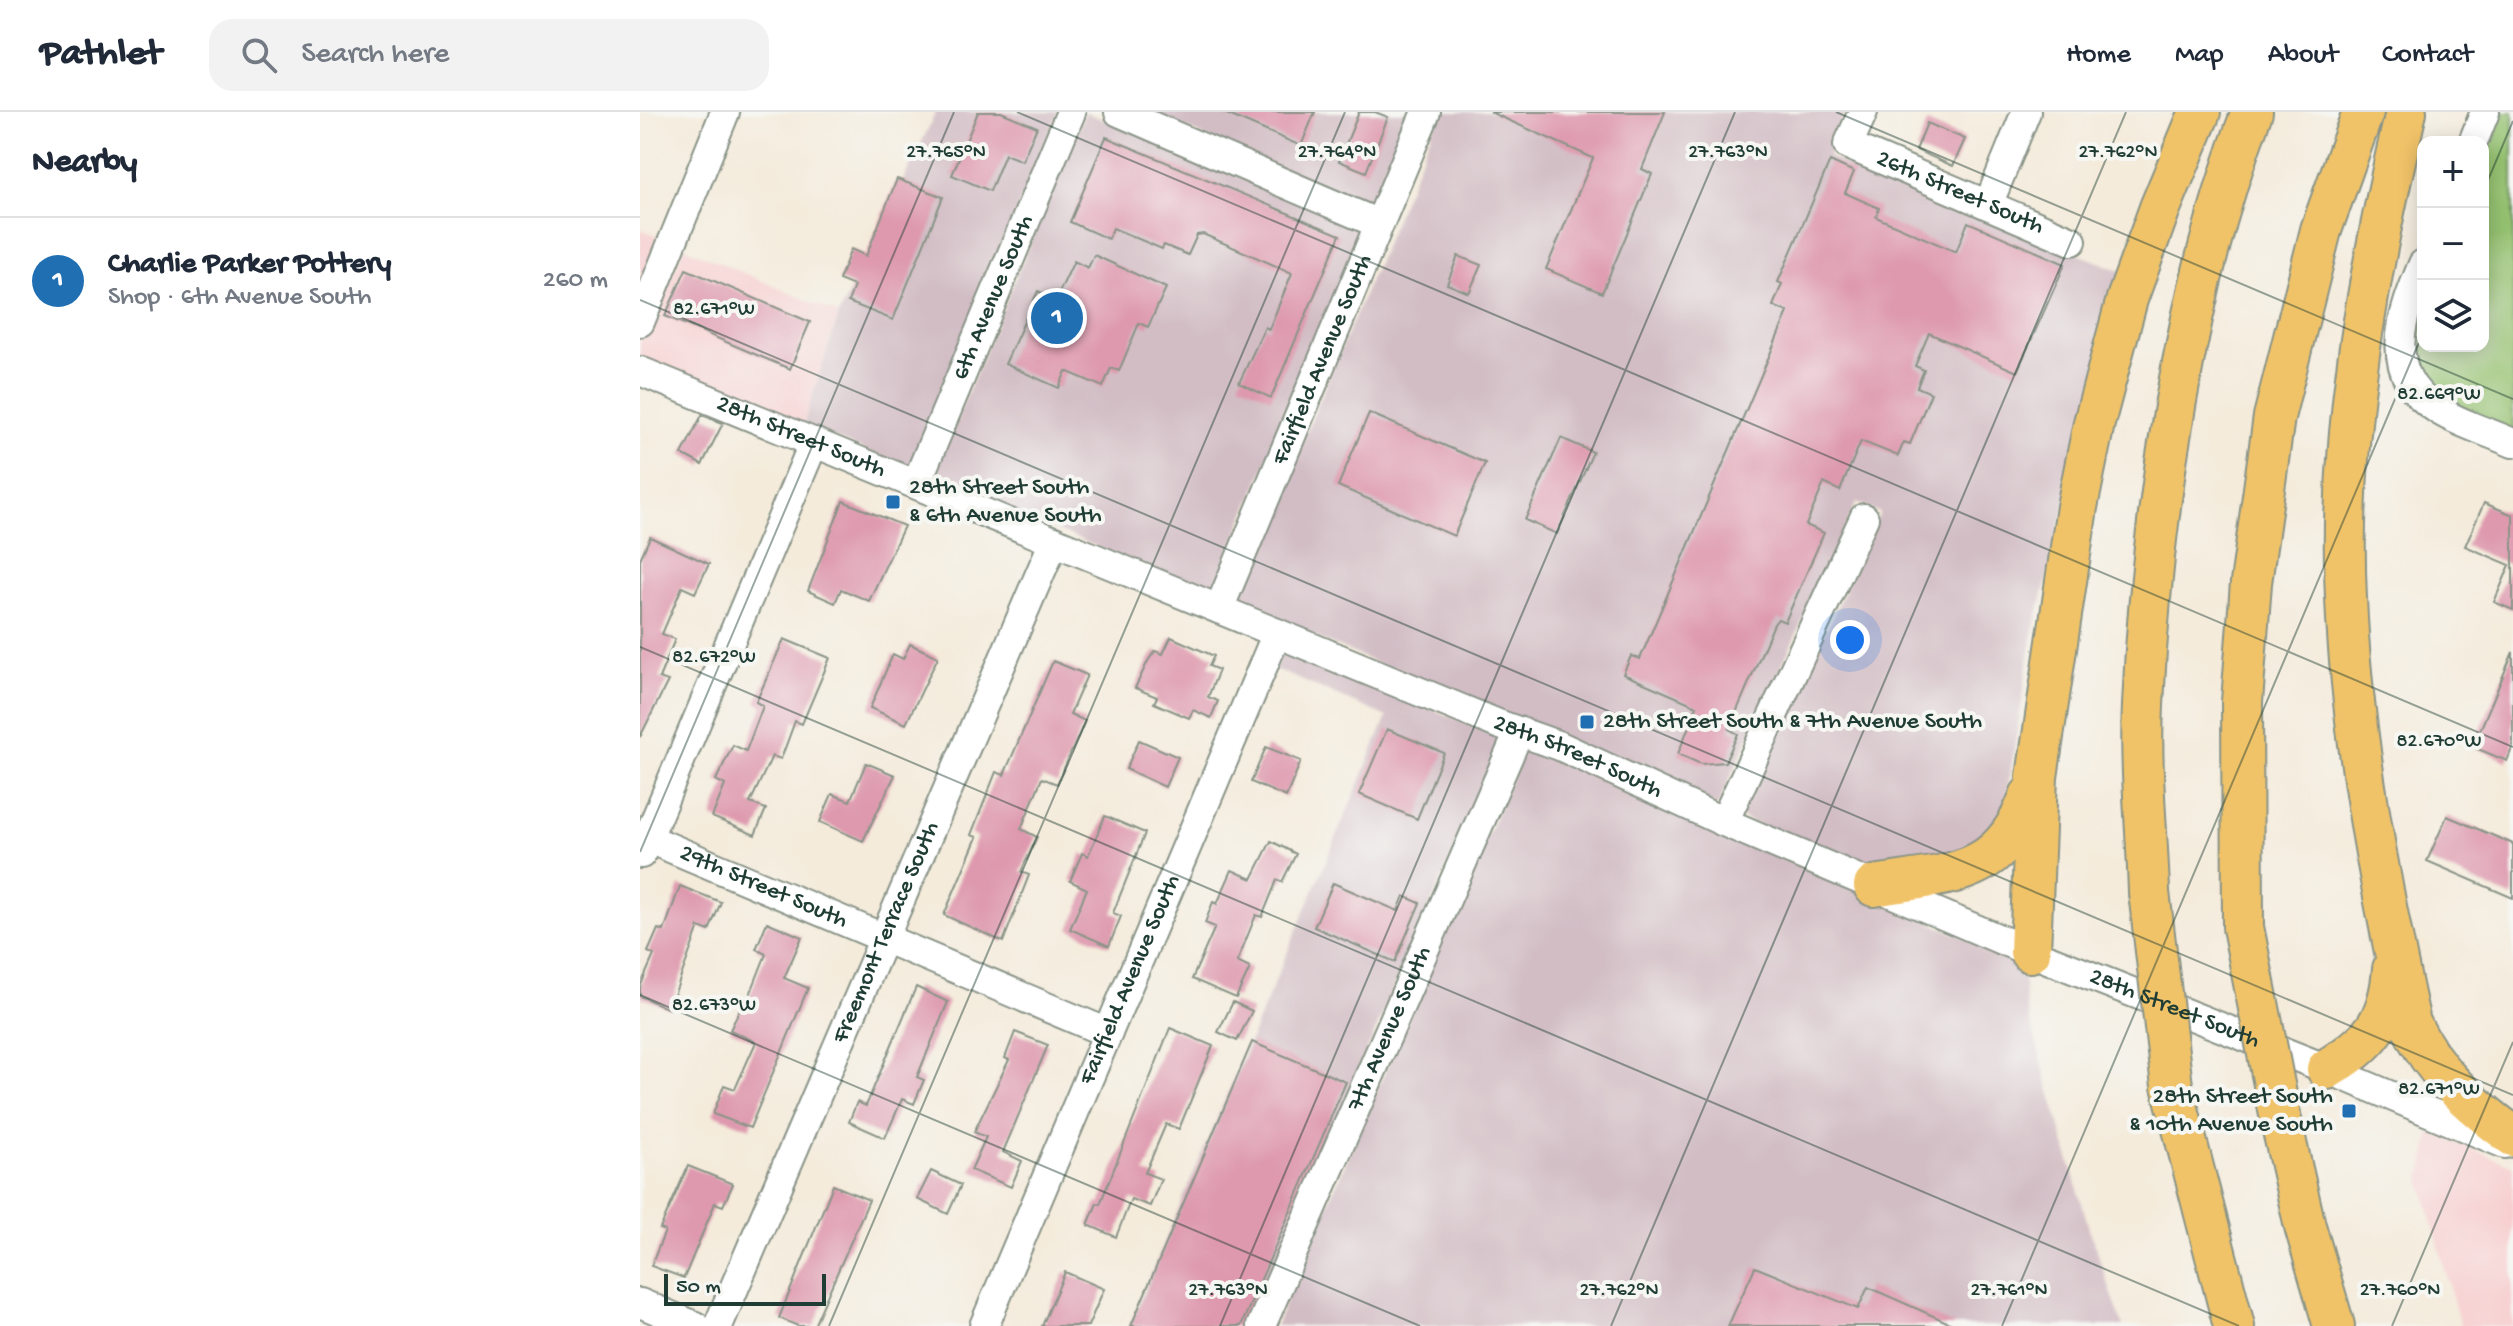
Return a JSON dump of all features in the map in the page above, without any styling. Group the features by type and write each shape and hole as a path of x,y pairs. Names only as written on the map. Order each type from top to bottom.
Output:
{"highway":[{"path":"2030,952 2037,777 2077,507 2103,382 2160,208 2200,112"},
{"path":"2234,1326 2172,1086 2149,892 2143,707 2175,413 2204,268 2252,112"},
{"path":"2334,1326 2305,1226 2283,1130 2243,927 2242,702 2251,583 2274,417 2321,230 2363,112"},
{"path":"2406,112 2361,339 2351,427 2346,597 2372,828 2410,1023 2423,1049 2449,1085 2513,1136"},
{"path":"1874,886 1966,871 1998,852 2023,817 2037,777"},
{"path":"2327,1069 2360,1049 2381,1024 2392,987 2395,952"}],"street":[{"path":"640,322 725,112"},
{"name":"6th Avenue South","path":"916,484 1071,112"},
{"path":"1119,112 1379,224"},
{"name":"Fairfield Avenue South","path":"1219,609 1426,112"},
{"name":"26th Street South","path":"1863,112 1848,145 2072,241"},
{"path":"1988,205 2026,112"},
{"path":"2475,136 2485,112"},
{"path":"2417,279 2401,320 2399,349 2408,377 2436,409 2513,443"},
{"name":"28th Street South","path":"640,371 1519,732 1560,746 1724,822 2030,952 2327,1069 2513,1147"},
{"path":"642,843 814,442"},
{"path":"1724,822 1864,518"},
{"name":"Freemont Terrace South","path":"718,1326 1054,541"},
{"name":"Fairfield Avenue South","path":"984,1326 1277,633"},
{"name":"7th Avenue South","path":"1261,1326 1519,732"},
{"name":"29th Street South","path":"642,843 884,938 1108,1033"},
{"path":"640,1303 695,1326"}],"shaded area":[{"path":"936,112 1058,112 909,469 803,425 839,314"},
{"path":"1085,112 1363,229 1212,594 932,479"},
{"path":"1148,112 1412,112 1372,209"},
{"path":"1440,112 1845,112 1828,157 2122,271 2032,639 2006,800 2008,817 1989,843 1874,875 1740,817 1880,513 1857,502 1717,807 1235,603"},
{"path":"640,229 661,237 640,289"},
{"path":"684,247 838,314 803,425 640,358 640,340 649,333"},
{"path":"1284,648 1503,738 1247,1326 1129,1326 1387,717 1275,669"},
{"path":"1526,746 2022,963 2026,1006 2090,1232 2123,1326 1275,1326"},
{"path":"2431,1132 2513,1166 2513,1326 2460,1326 2421,1179"}],"green space":[{"path":"2485,112 2513,112 2513,443 2408,377 2417,309 2417,352 2489,352 2489,136 2485,136"}],"building":[{"path":"978,112 1001,112 1037,127 1022,161 1005,154 990,191 952,175"},
{"path":"1222,112 1315,112 1301,146"},
{"path":"1359,112 1375,112 1388,117 1366,172 1339,161"},
{"path":"1490,112 1665,112 1642,169 1652,174 1602,293 1546,269 1593,158"},
{"path":"1927,123 1965,139 1953,166 1916,150"},
{"path":"1106,137 1340,235 1271,398 1239,383 1265,327 1269,329 1292,273 1203,234 1197,235 1188,255 1164,245 1162,249 1113,228 1108,239 1070,222"},
{"path":"1830,161 1854,172 1845,193 1879,208 1876,217 1956,252 1968,222 2065,264 2017,372 1929,333 1915,366 1924,370 1917,387 1931,393 1910,444 1904,442 1898,456 1861,441 1840,491 1824,483 1806,525 1824,533 1785,622 1778,619 1774,624 1729,729 1738,734 1725,762 1701,764 1678,754 1697,706 1623,674 1631,656 1640,659 1788,312 1773,306 1782,284 1778,282"},
{"path":"897,179 943,197 893,320 848,302 854,286 839,280 851,249 866,256"},
{"path":"1094,255 1166,288 1148,327 1139,323 1119,371 1111,368 1103,387 1066,371 1059,388 1005,364 1038,291 1056,299 1074,261 1088,268"},
{"path":"1458,256 1481,265 1469,293 1447,284"},
{"path":"686,269 810,322 790,369 665,316"},
{"path":"1369,413 1485,463 1454,536 1338,486"},
{"path":"702,415 723,423 702,465 682,454"},
{"path":"1561,438 1593,452 1557,534 1525,520"},
{"path":"843,501 904,526 869,601 841,589 835,603 808,591"},
{"path":"2484,503 2513,515 2513,610 2494,602 2510,565 2465,546"},
{"path":"650,537 709,564 695,593 682,587 662,634 675,639 659,678 668,681 640,737 640,559"},
{"path":"1171,637 1214,656 1209,666 1219,670 1208,697 1218,701 1211,718 1193,710 1189,718 1154,703 1157,697 1135,688 1155,651 1163,654"},
{"path":"784,639 830,658 802,724 795,721 781,759 772,756 750,803 766,809 755,835 712,817 725,785 716,780 733,745 746,751 763,706 756,702"},
{"path":"910,644 938,657 906,724 870,708 893,654 903,659"},
{"path":"2513,652 2513,746 2507,761 2473,747"},
{"path":"1053,661 1087,675 1070,714 1085,721 1057,784 1042,778 1021,829 1037,837 1021,872 1029,875 1003,942 944,915 977,837 971,835 996,772 1004,775"},
{"path":"1387,729 1444,753 1417,819 1359,794"},
{"path":"1139,740 1178,757 1165,787 1126,769"},
{"path":"1266,747 1301,761 1286,797 1251,782"},
{"path":"866,763 895,775 863,841 820,822 832,794 850,801"},
{"path":"1105,816 1145,833 1113,913 1121,916 1109,946 1070,929 1087,889 1070,881 1082,853 1088,856"},
{"path":"2447,816 2513,844 2513,898 2427,861"},
{"path":"1271,841 1296,854 1282,882 1277,880 1262,917 1256,915 1237,962 1250,968 1236,998 1192,979 1215,927 1205,923 1213,902 1217,904 1232,870 1252,879"},
{"path":"1333,883 1398,911 1404,896 1420,903 1395,962 1314,927"},
{"path":"680,886 721,902 709,931 699,927 669,1009 640,996 640,987 654,955 648,952 658,929 664,931"},
{"path":"767,922 802,937 784,978 808,988 750,1128 713,1114 724,1085 735,1089 756,1042 730,1030 743,1003 746,1005 766,954 756,949"},
{"path":"916,987 948,1002 917,1077 924,1080 914,1104 902,1099 885,1138 849,1122 857,1102 866,1106"},
{"path":"1233,1002 1252,1011 1237,1041 1218,1032"},
{"path":"1170,1028 1213,1046 1179,1129 1166,1124 1145,1173 1161,1179 1150,1206 1131,1199 1116,1237 1088,1225 1097,1203 1100,1204"},
{"path":"1015,1032 1048,1045 1003,1152 1022,1161 1011,1187 971,1170 986,1137 974,1132 1009,1060 1005,1058"},
{"path":"1252,1042 1346,1082 1241,1326 1131,1326"},
{"path":"688,1166 733,1184 723,1206 715,1203 684,1278 651,1266 665,1231 660,1229"},
{"path":"931,1171 961,1185 948,1214 917,1199"},
{"path":"833,1185 869,1200 814,1326 798,1326 779,1318"},
{"path":"1755,1267 1858,1309 1868,1287 1956,1326 1728,1326"},
{"path":"1065,1272 1104,1289 1088,1326 1042,1326"}],"place":[{"name":"Charlie Parker Pottery","path":"1057,318"},
{"name":"28th Street South & 6th Avenue South","path":"893,502"},
{"name":"28th Street South & 7th Avenue South","path":"1587,722"},
{"name":"28th Street South & 10th Avenue South","path":"2349,1111"}]}
